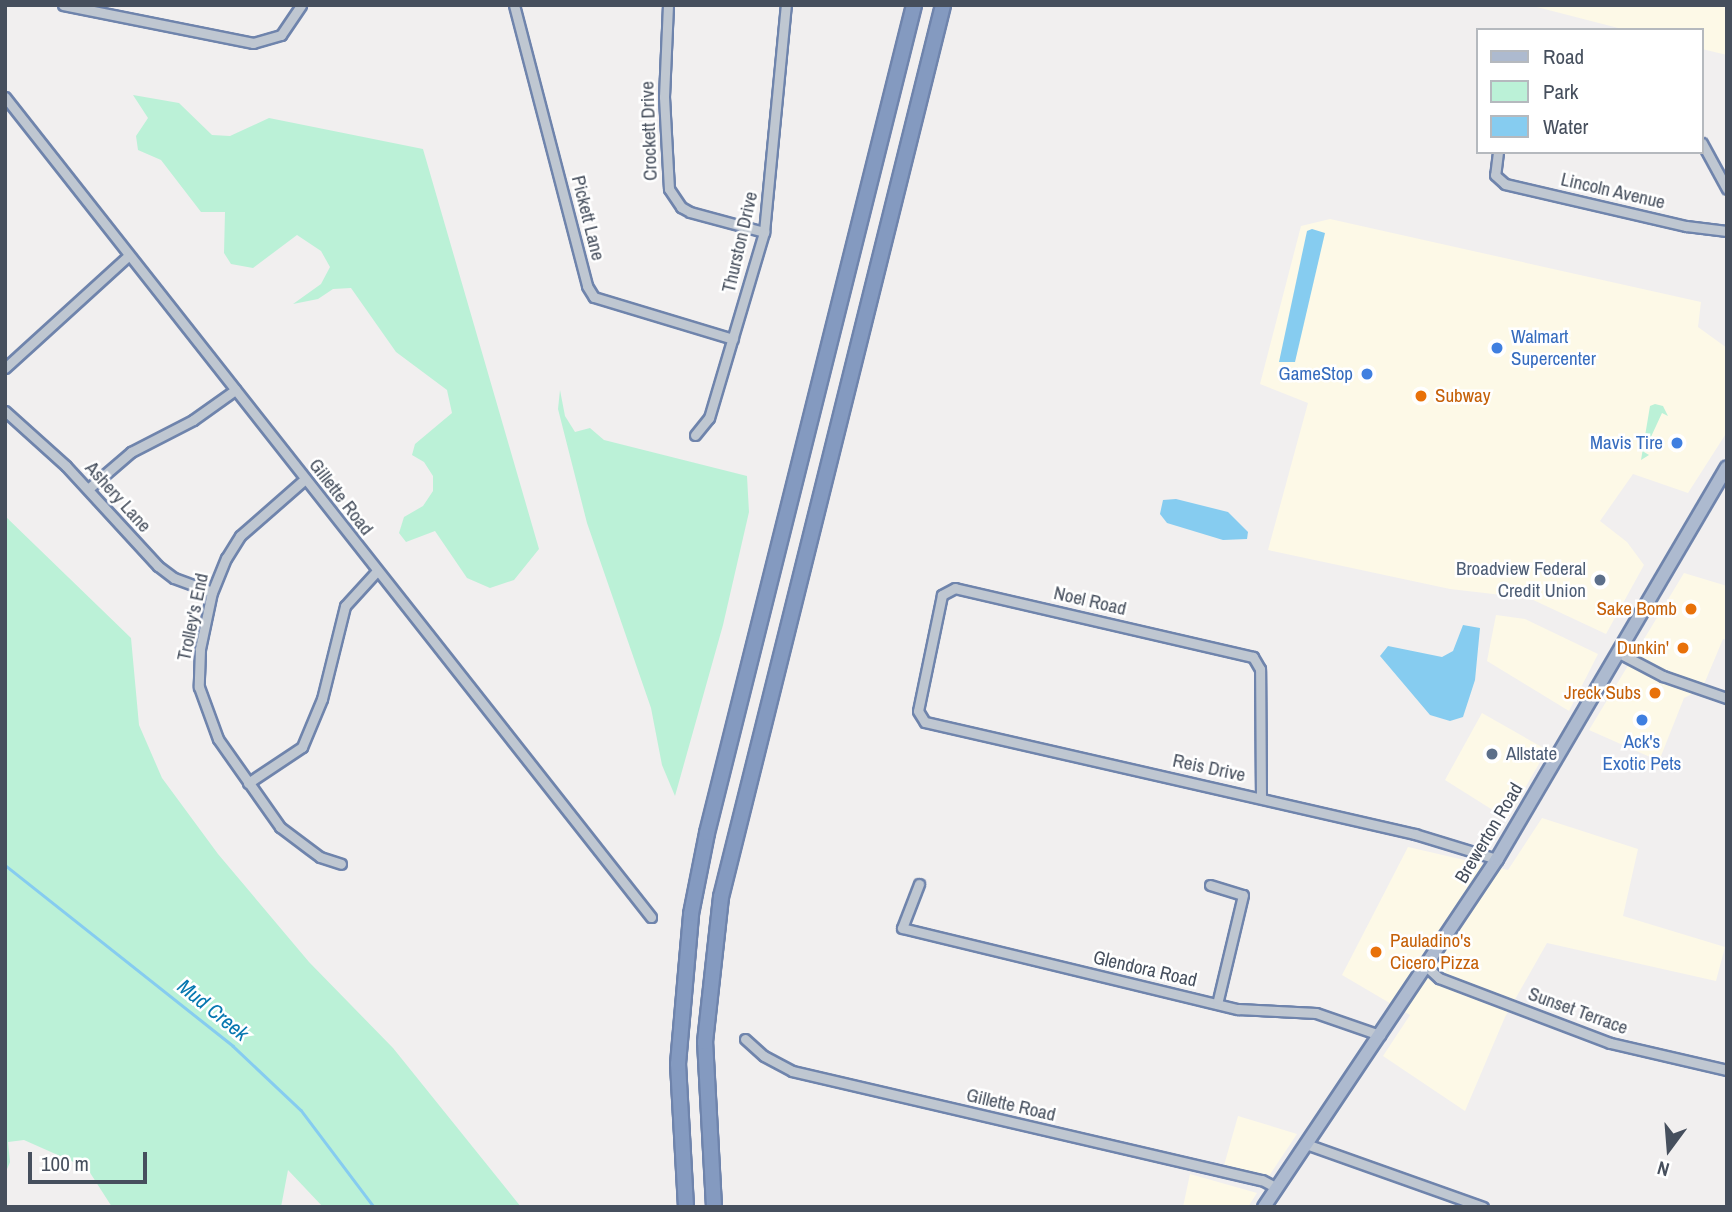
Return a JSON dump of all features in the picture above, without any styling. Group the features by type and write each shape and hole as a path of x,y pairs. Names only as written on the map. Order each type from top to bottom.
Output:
{"highway":[{"path":"686,1207 678,1064 691,914 707,833 914,5"},
{"path":"714,1207 705,1042 721,897 943,5"}],"main road":[{"name":"Brewerton Road","path":"1264,1207 1497,859 1727,467"}],"street":[{"path":"63,5 253,43 281,35 302,5"},
{"name":"Pickett Lane","path":"514,5 587,286 594,297 733,339"},
{"name":"Crockett Drive","path":"668,5 664,108 669,189 690,212 764,232"},
{"name":"Thurston Drive","path":"695,435 709,418 764,232 786,5"},
{"name":"Gillette Road","path":"5,97 651,917"},
{"path":"1704,147 1727,189"},
{"name":"Lincoln Avenue","path":"1498,154 1495,175 1505,184 1686,226 1727,231"},
{"path":"5,368 128,256"},
{"path":"88,489 131,452 194,420 235,390"},
{"name":"Ashery Lane","path":"5,411 88,489 167,574 212,592"},
{"name":"Trolley's End","path":"304,479 240,536 212,592 198,670 203,705 218,739 248,783 298,844 341,864"},
{"path":"248,783 302,747 322,699 345,606 377,571"},
{"name":"Noel Road","path":"918,711 938,606 947,589 955,588 1244,654 1253,657 1260,669 1261,797"},
{"path":"1619,653 1663,676 1727,698"},
{"name":"Reis Drive","path":"918,711 930,724 1261,797 1415,834 1497,859"},
{"name":"Glendora Road","path":"919,884 902,928 1217,1004 1316,1013 1380,1035"},
{"path":"1209,885 1243,895 1217,1004"},
{"name":"Sunset Terrace","path":"1426,966 1439,978 1600,1040 1727,1070"},
{"name":"Gillette Road","path":"745,1039 764,1056 792,1071 1262,1180 1277,1188"},
{"path":"1306,1144 1483,1207"}],"shaded area":[{"path":"1529,5 1727,5 1727,55 1704,49 1704,28 1618,28"},
{"path":"1330,219 1701,302 1698,327 1727,348 1727,432 1688,493 1633,474 1600,521 1627,542 1644,565 1606,634 1529,598 1450,589 1268,550 1308,403 1260,384 1301,226"},
{"path":"1684,573 1727,586 1727,640 1723,639 1702,689 1684,698 1659,761 1589,730"},
{"path":"1496,615 1525,619 1598,654 1569,711 1487,661"},
{"path":"1482,713 1547,750 1507,819 1445,780"},
{"path":"1542,818 1638,849 1623,916 1725,947 1716,981 1547,943 1505,1017 1465,1111 1383,1056 1410,1015 1342,975 1408,847 1508,870"},
{"path":"1238,1116 1297,1134 1267,1179 1223,1169"},
{"path":"1190,1174 1257,1193 1248,1207 1183,1207"}],"green space":[{"path":"133,95 179,103 212,135 230,136 269,118 423,149 539,549 514,580 490,588 467,578 435,531 406,542 399,533 404,517 423,506 433,491 433,476 424,462 412,455 415,444 452,413 447,390 396,352 351,288 333,289 318,299 293,304 321,284 330,267 321,251 297,235 253,268 231,264 224,253 225,212 201,212 161,160 138,150 136,136 148,118"},
{"path":"560,390 565,416 575,432 590,428 604,440 747,476 749,512 723,625 675,796 662,765 651,708 587,523 558,409"},
{"path":"1650,406 1663,406 1668,416 1662,413 1644,452 1649,455 1641,460"},
{"path":"5,516 131,638 139,725 162,778 218,854 309,962 393,1048 521,1207 323,1207 288,1170 281,1207 112,1207 87,1168 24,1140 8,1142 10,1162 5,1174"}],"water":[{"path":"1312,229 1325,233 1295,362 1279,362 1307,231"},
{"path":"1176,499 1228,512 1248,532 1247,539 1223,540 1167,523 1160,514 1163,500"},
{"path":"1463,625 1480,628 1475,680 1463,717 1450,721 1430,715 1380,656 1388,646 1442,657 1453,651"}],"waterway":[{"name":"Mud Creek","path":"5,865 233,1046 301,1110 374,1207"}],"place":[{"name":"Walmart Supercenter","path":"1497,348"},
{"name":"GameStop","path":"1367,374"},
{"name":"Subway","path":"1421,396"},
{"name":"Mavis Tire","path":"1677,443"},
{"name":"Broadview Federal Credit Union","path":"1600,580"},
{"name":"Sake Bomb","path":"1691,609"},
{"name":"Dunkin'","path":"1683,648"},
{"name":"Jreck Subs","path":"1655,693"},
{"name":"Ack's Exotic Pets","path":"1642,720"},
{"name":"Allstate","path":"1492,754"},
{"name":"Pauladino's Cicero Pizza","path":"1376,952"}]}
